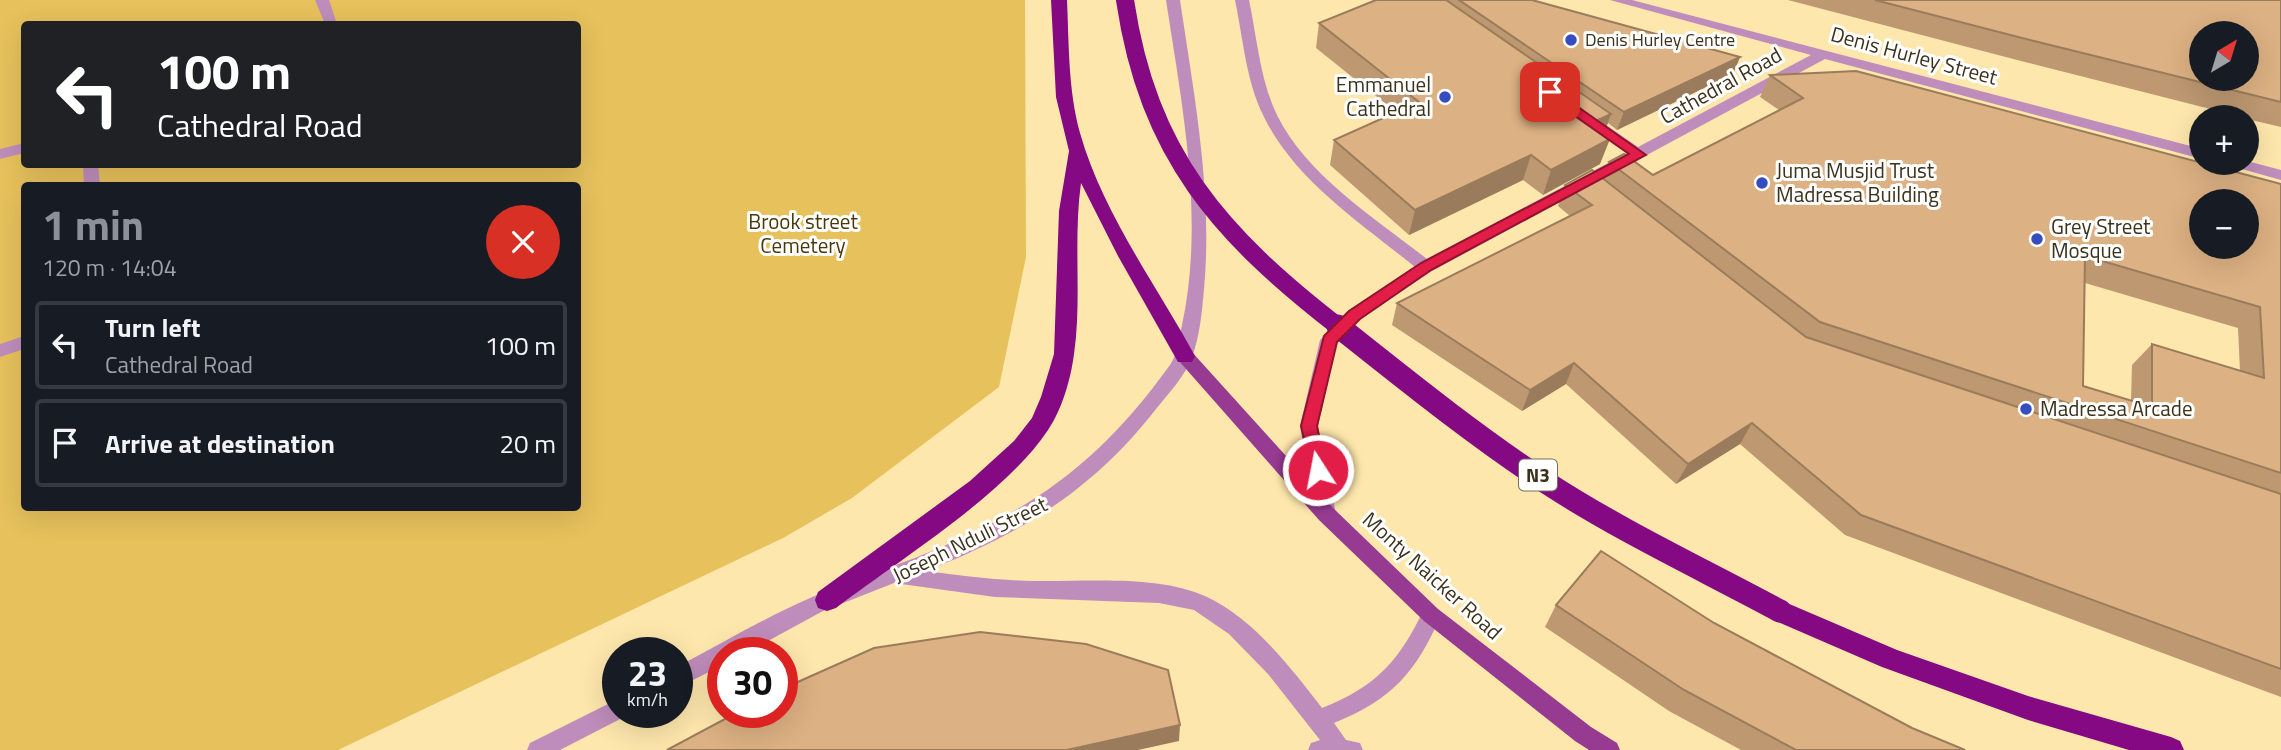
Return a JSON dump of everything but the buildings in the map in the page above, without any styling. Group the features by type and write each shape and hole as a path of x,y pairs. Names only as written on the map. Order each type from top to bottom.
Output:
{"highway":[{"path":"1059,0 1062,84 1077,152 1132,264 1185,356"},
{"name":"N3","path":"1125,0 1131,46 1159,120 1183,170 1241,244 1316,310 1463,424 1576,500 1780,611 1903,664 2028,708 2171,750"},
{"path":"827,600 978,488 1022,447 1041,423 1052,397 1064,354 1068,211 1077,152"}],"main road":[{"name":"Monty Naicker Road","path":"1185,356 1326,514 1431,615 1583,734 1609,750"}],"street":[{"path":"322,0 330,21"},
{"name":"Joseph Nduli Street","path":"756,637 827,600 898,576 996,531 1054,500 1115,450 1185,356 1197,287 1197,211 1173,0"},
{"path":"1242,0 1268,112 1278,130 1296,156 1426,267"},
{"name":"Denis Hurley Street","path":"1617,0 2189,151"},
{"name":"Cathedral Road","path":"1326,514 1309,426 1329,340 1354,315 1426,267 1592,187 1639,155 1824,54"},
{"path":"1572,108 1639,155"},
{"path":"0,154 21,149"},
{"path":"2259,169 2281,175"},
{"path":"0,351 21,343"},
{"path":"898,576 1009,589 1171,596 1201,603 1251,643 1319,719 1337,749"},
{"path":"1319,719 1348,709 1380,692 1419,647 1431,615"},
{"path":"538,750 602,717"}],"green space":[{"name":"Brook street Cemetery","path":"0,0 1025,0 1026,257 999,387 852,498 783,538 338,750 0,750"}],"place":[{"name":"Denis Hurley Centre","path":"1571,40"},
{"name":"Emmanuel Cathedral","path":"1445,97"},
{"name":"Juma Musjid Trust Madressa Building","path":"1762,183"},
{"name":"Grey Street Mosque","path":"2037,239"},
{"name":"Madressa Arcade","path":"2026,409"}],"route":[{"path":"1318,470 1309,426 1324,361 1329,340 1354,315 1426,267 1639,155 1550,92"}]}
